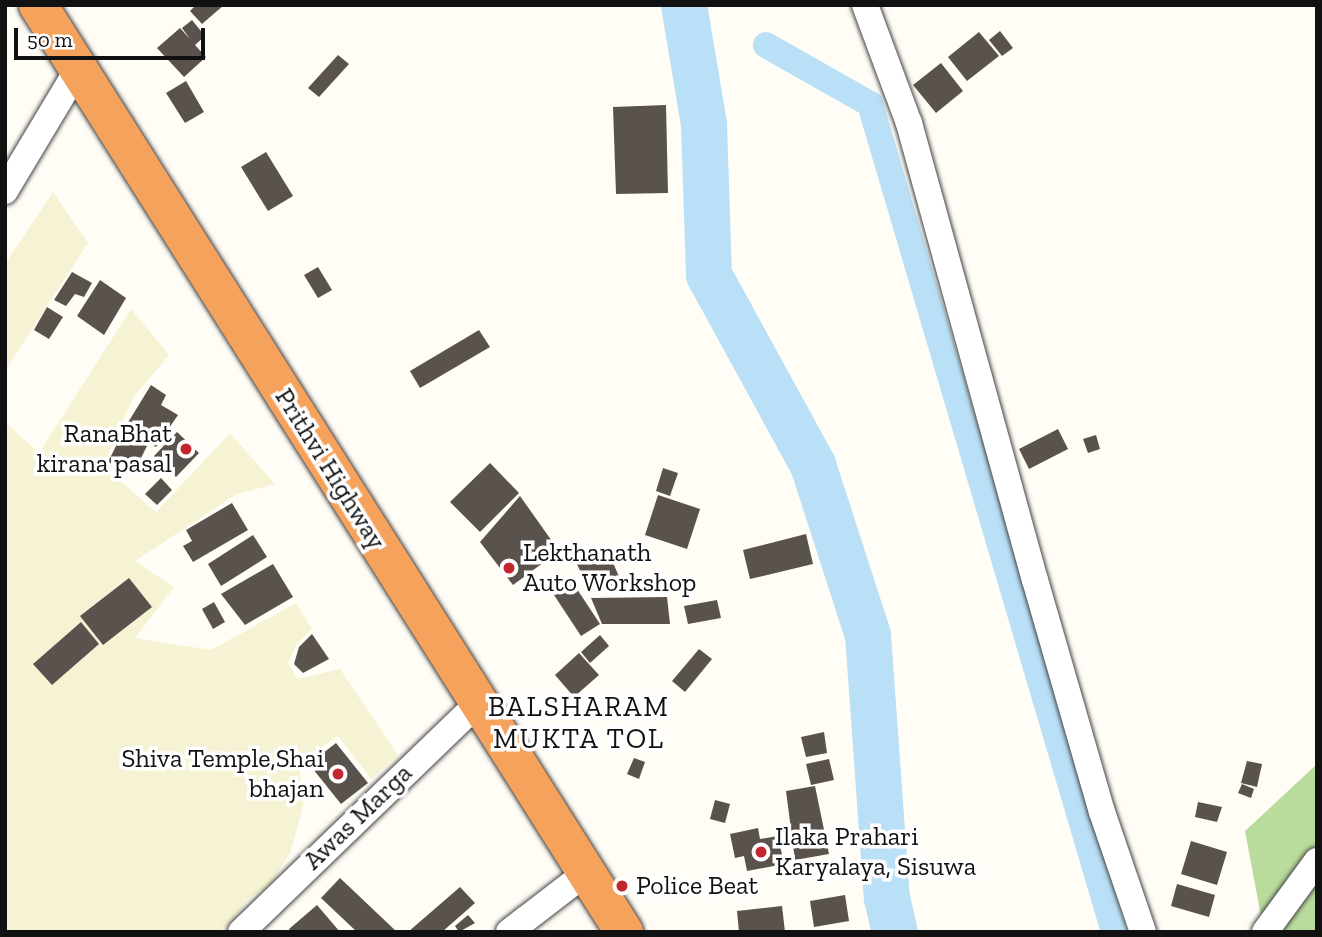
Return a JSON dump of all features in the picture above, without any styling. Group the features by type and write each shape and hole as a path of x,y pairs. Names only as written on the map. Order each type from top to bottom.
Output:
{"highway":[{"name":"Prithvi Highway","path":"38,5 477,704 624,932"}],"street":[{"path":"865,5 909,123 1058,658 1143,932"},
{"path":"5,191 78,69"},
{"name":"Awas Marga","path":"241,932 477,704"},
{"path":"1265,932 1317,861"},
{"path":"509,932 587,872"}],"shaded area":[{"path":"53,192 88,243 5,371 5,264"},
{"path":"131,309 169,355 133,398 103,466 156,512 230,433 275,484 237,494 135,561 174,587 135,638 211,650 296,603 312,629 297,644 288,663 297,679 340,669 398,755 371,779 338,736 299,762 303,806 291,851 271,884 248,899 224,932 5,932 5,422 39,453"}],"green space":[{"path":"1317,764 1317,932 1264,932 1245,831"}],"building":[{"path":"196,5 224,5 202,24 190,11"},
{"path":"192,20 205,36 195,45 206,57 184,77 157,48 180,28 190,39 182,28"},
{"path":"1000,31 1013,48 1002,56 989,40"},
{"path":"979,32 999,56 967,81 948,57"},
{"path":"338,55 349,64 319,97 308,88"},
{"path":"941,63 963,91 936,113 913,85"},
{"path":"186,81 204,112 185,123 166,93"},
{"path":"666,105 668,193 616,194 613,107"},
{"path":"266,152 293,196 268,211 241,167"},
{"path":"318,267 332,290 318,298 304,275"},
{"path":"72,272 92,283 84,297 75,294 66,306 54,300"},
{"path":"100,280 126,298 104,335 77,316"},
{"path":"47,307 63,317 49,339 34,330"},
{"path":"479,330 490,347 420,388 410,371"},
{"path":"151,385 166,395 161,405 178,415 156,447 124,429"},
{"path":"1058,429 1068,449 1029,469 1019,449"},
{"path":"177,432 199,453 176,477 154,456"},
{"path":"122,434 147,446 133,474 108,462"},
{"path":"1096,435 1100,449 1088,453 1083,439"},
{"path":"490,463 519,493 480,532 450,502"},
{"path":"663,468 678,473 670,496 656,491"},
{"path":"161,478 172,490 157,505 145,494"},
{"path":"658,495 700,509 687,549 645,535"},
{"path":"520,496 559,551 513,585 480,542"},
{"path":"232,503 248,530 193,562 183,546 192,541 186,530"},
{"path":"806,534 813,564 750,579 743,550"},
{"path":"253,535 267,557 221,586 208,564"},
{"path":"607,549 624,588 589,589 572,554"},
{"path":"273,564 293,597 245,625 221,594"},
{"path":"129,578 152,607 103,645 80,616"},
{"path":"573,583 600,624 581,636 554,595"},
{"path":"667,597 670,624 602,624 591,598"},
{"path":"717,600 721,618 688,624 684,606"},
{"path":"214,602 225,622 213,629 202,609"},
{"path":"81,622 99,644 52,685 33,664"},
{"path":"312,634 329,659 303,673 294,664 299,647"},
{"path":"600,635 609,646 590,663 581,652"},
{"path":"699,649 712,659 685,692 672,681"},
{"path":"579,653 599,675 574,697 555,675"},
{"path":"824,732 827,753 806,757 801,737"},
{"name":"Shiva Temple,Shai bhajan","path":"336,743 368,783 341,804 309,764"},
{"path":"634,758 645,762 639,779 627,774"},
{"path":"829,759 834,780 811,785 806,764"},
{"path":"1247,761 1262,764 1257,787 1241,783"},
{"path":"1242,784 1254,789 1251,798 1238,793"},
{"path":"815,786 829,854 795,860 786,791"},
{"path":"715,800 730,804 725,823 710,819"},
{"path":"1198,802 1222,807 1217,822 1195,817"},
{"path":"758,828 760,839 778,836 784,864 747,871 744,856 735,858 730,834"},
{"path":"1191,841 1227,852 1217,885 1181,874"},
{"path":"340,878 397,932 357,932 321,898"},
{"path":"1177,884 1215,895 1209,917 1171,906"},
{"path":"460,887 475,903 442,932 408,932"},
{"path":"845,895 849,921 814,927 810,901"},
{"path":"317,905 340,932 291,932 289,929"},
{"path":"782,906 785,932 739,932 737,911"},
{"path":"468,915 475,923 459,932 455,926"}],"waterway":[{"path":"684,5 704,125 709,275 813,465 868,635 887,898 895,932"},
{"path":"766,45 870,104 1114,932"}],"place":[{"name":"RanaBhat kirana pasal","path":"186,449"},
{"name":"Lekthanath Auto Workshop","path":"509,568"},
{"name":"Shiva Temple,Shai bhajan","path":"338,774"},
{"name":"Ilaka Prahari Karyalaya, Sisuwa","path":"761,852"},
{"name":"Police Beat","path":"622,886"}],"district":[{"name":"BALSHARAM MUKTA TOL","path":"579,723"}]}
